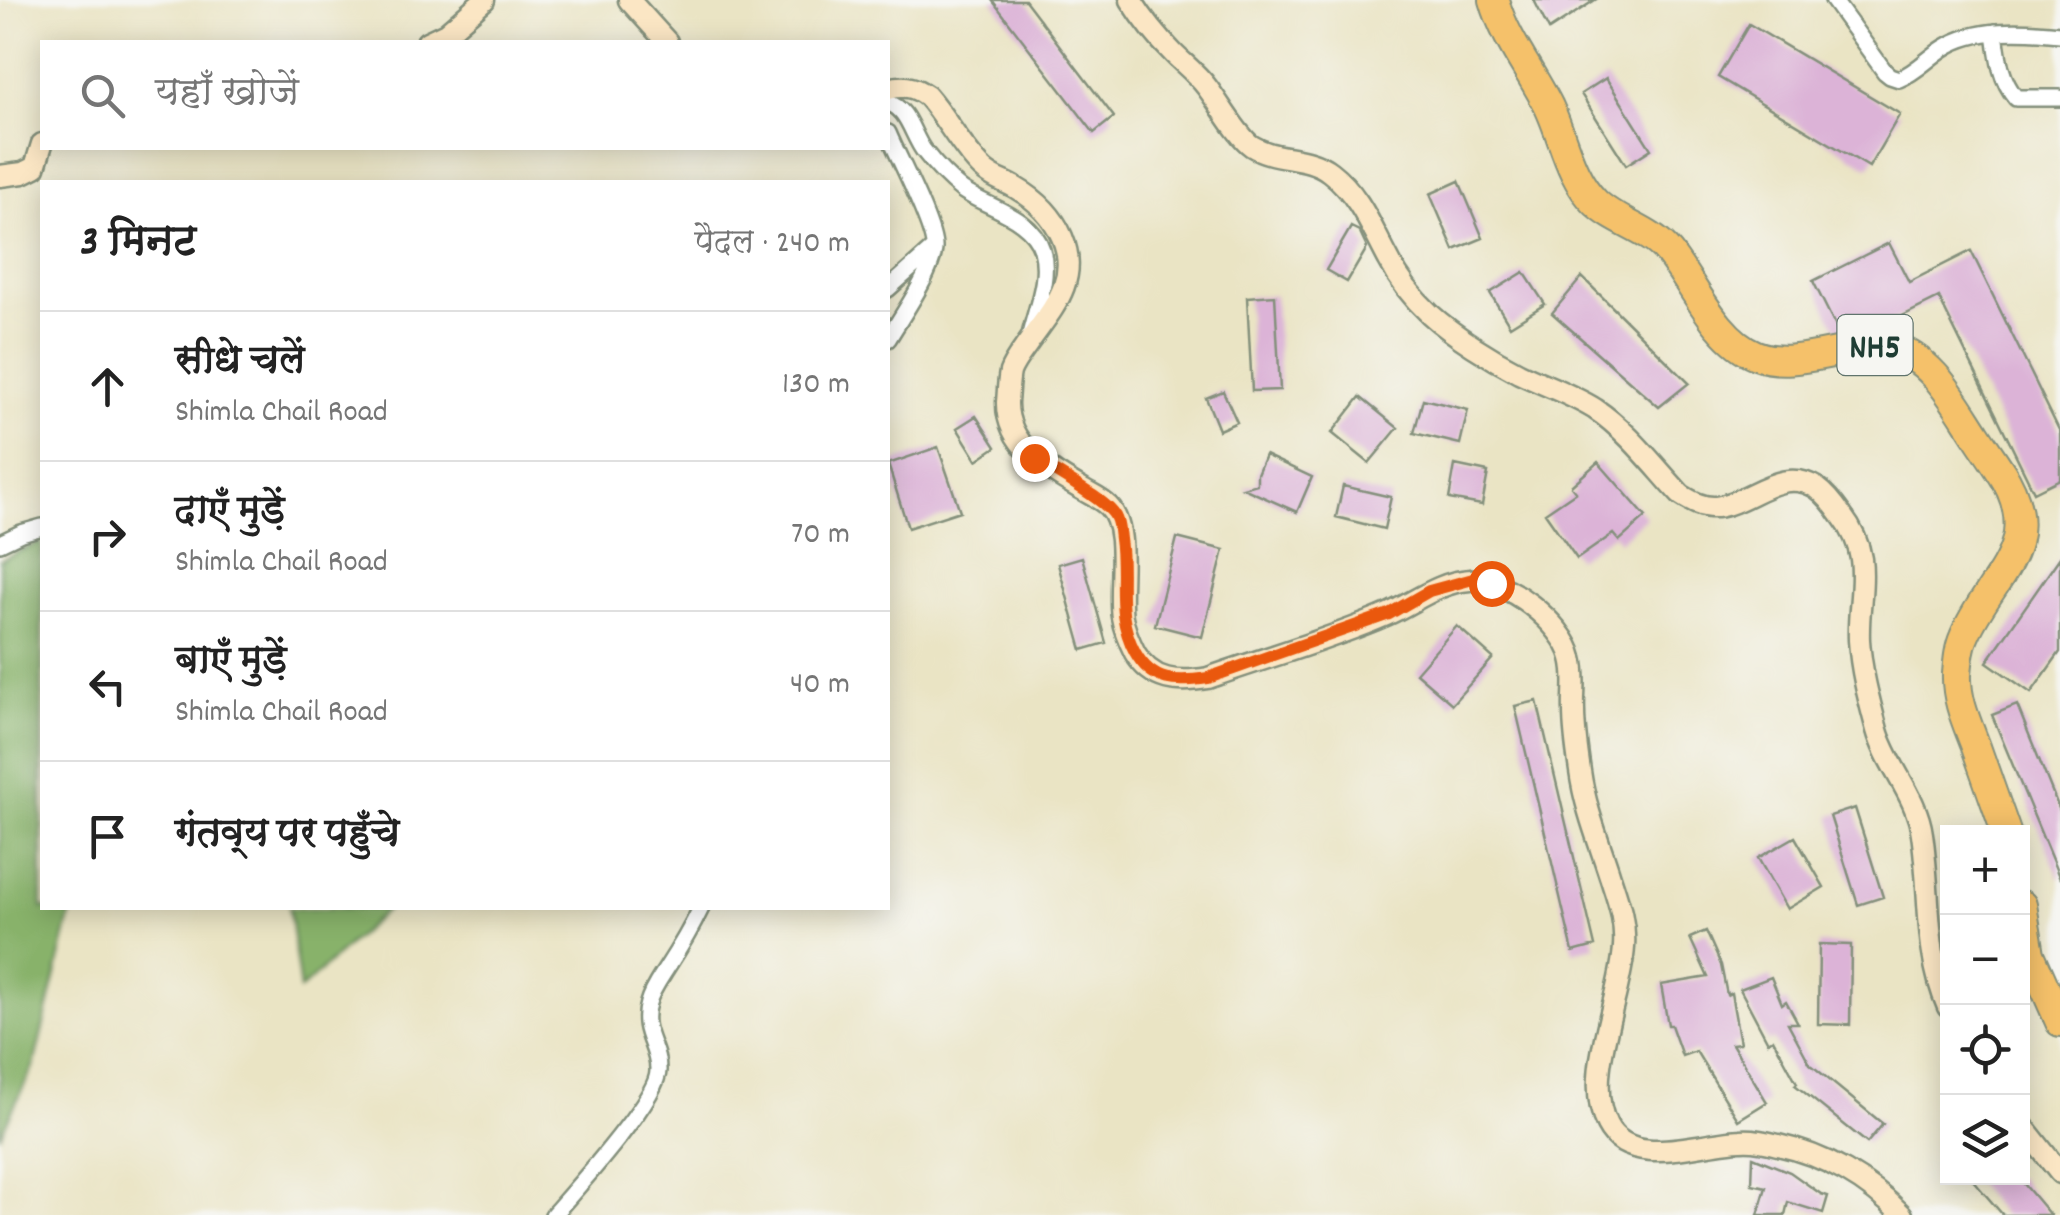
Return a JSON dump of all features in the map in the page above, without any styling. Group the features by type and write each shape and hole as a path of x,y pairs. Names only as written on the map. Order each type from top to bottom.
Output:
{"highway":[{"name":"NH5","path":"1494,0 1506,34 1551,112 1582,187 1596,204 1661,244 1734,344 1760,357 1778,359 1886,344 1908,352 1946,388 2006,480 2019,522 2018,541 1964,637 1957,679 1960,703 2004,825"},
{"path":"2024,915 2030,954 2060,1022"}],"main road":[{"path":"432,40 484,0"},
{"path":"629,0 664,40"},
{"path":"1131,0 1171,51 1206,84 1243,140 1268,153 1314,163 1344,185 1375,229 1398,276 1434,317 1490,356 1608,419 1681,495 1694,503 1719,507 1786,481 1804,482 1828,498 1852,528 1862,551 1862,672 1880,740 1912,802 1922,831 1932,956 1938,986 1947,1005"},
{"path":"890,89 907,86 927,96 986,172 1030,198 1054,221 1067,252 1067,283 1010,371 1010,424 1034,458 1109,506 1115,516 1121,547 1121,614 1138,658 1164,679 1176,682 1208,678 1389,614 1429,591 1463,580 1491,583 1526,601 1552,622 1572,656 1576,739 1585,801 1622,912 1624,951 1599,1074 1600,1106 1607,1126 1616,1138 1646,1150 1742,1140 1779,1145 1846,1171 1902,1215"},
{"path":"0,176 35,167 40,150"},
{"path":"2030,1135 2060,1174"}],"street":[{"path":"1833,0 1893,78 1912,73 1955,42 1994,32 2060,34"},
{"path":"1994,32 2000,68 2011,94 2020,100 2060,98"},
{"path":"890,104 902,112 918,144 949,179 1014,218 1038,241 1044,282 1028,343"},
{"path":"890,138 934,248 922,282 890,336"},
{"path":"890,287 934,248"},
{"path":"0,544 40,528"},
{"path":"553,1215 594,1170 650,1093 658,1069 644,1022 646,1008 699,910"}],"green space":[{"path":"40,542 40,910 72,910 34,1065 0,1136 0,560"},
{"path":"289,910 386,910 300,990"}],"building":[{"path":"992,0 1025,0 1114,117 1094,133"},
{"path":"1534,0 1595,0 1549,30"},
{"path":"1749,24 1900,114 1869,167 1718,77"},
{"path":"1606,78 1651,149 1626,165 1581,94"},
{"path":"1459,181 1483,238 1454,250 1430,194"},
{"path":"1351,227 1359,231 1367,248 1347,282 1326,270"},
{"path":"1889,243 1909,282 1971,251 2060,432 2060,479 2034,492 1939,298 1880,327 1839,333 1813,281"},
{"path":"1524,272 1545,304 1510,326 1490,293"},
{"path":"1582,277 1689,383 1659,407 1552,313"},
{"path":"1275,295 1280,390 1252,391 1247,297"},
{"path":"1223,391 1237,422 1219,430 1206,398"},
{"path":"1360,397 1398,428 1369,463 1332,433"},
{"path":"1423,399 1468,410 1460,444 1414,433"},
{"path":"976,416 996,447 977,460 957,428"},
{"path":"938,447 960,511 908,528 890,463"},
{"path":"1265,455 1312,477 1297,512 1243,488 1257,484"},
{"path":"1598,462 1646,517 1619,541 1613,534 1577,559 1545,513 1576,492 1571,486"},
{"path":"1455,465 1488,472 1482,505 1449,499"},
{"path":"1343,486 1391,497 1384,529 1336,517"},
{"path":"1177,538 1224,550 1202,637 1155,625"},
{"path":"1082,557 1106,643 1082,650 1058,564"},
{"path":"2060,557 2060,652 2031,693 1987,662"},
{"path":"1457,626 1493,658 1452,704 1416,673"},
{"path":"1537,701 1595,946 1573,952 1515,706"},
{"path":"2017,705 2060,811 2060,879 1992,715"},
{"path":"1855,808 1883,897 1858,905 1830,816"},
{"path":"1795,837 1824,887 1787,909 1758,858"},
{"path":"1706,931 1721,965 1727,995 1731,993 1740,1043 1732,1044 1767,1102 1738,1120 1696,1051 1682,1056 1668,1025 1661,985 1708,977 1690,938"},
{"path":"1819,944 1851,945 1850,1025 1818,1024"},
{"path":"1771,977 1782,1004 1786,1001 1798,1023 1788,1023 1810,1064 1883,1124 1867,1143 1795,1085 1773,1039 1768,1042 1740,989"},
{"path":"1753,1157 1790,1172 1828,1196 1823,1213 1788,1202 1785,1215 1758,1215 1766,1187 1752,1184"},
{"path":"1977,1185 2025,1185 2050,1215 2003,1215"}],"route":[{"path":"1034,458 1109,506 1115,516 1121,547 1121,614 1126,635 1138,658 1164,679 1176,682 1208,678 1389,614 1429,591 1463,580 1491,583"}]}
